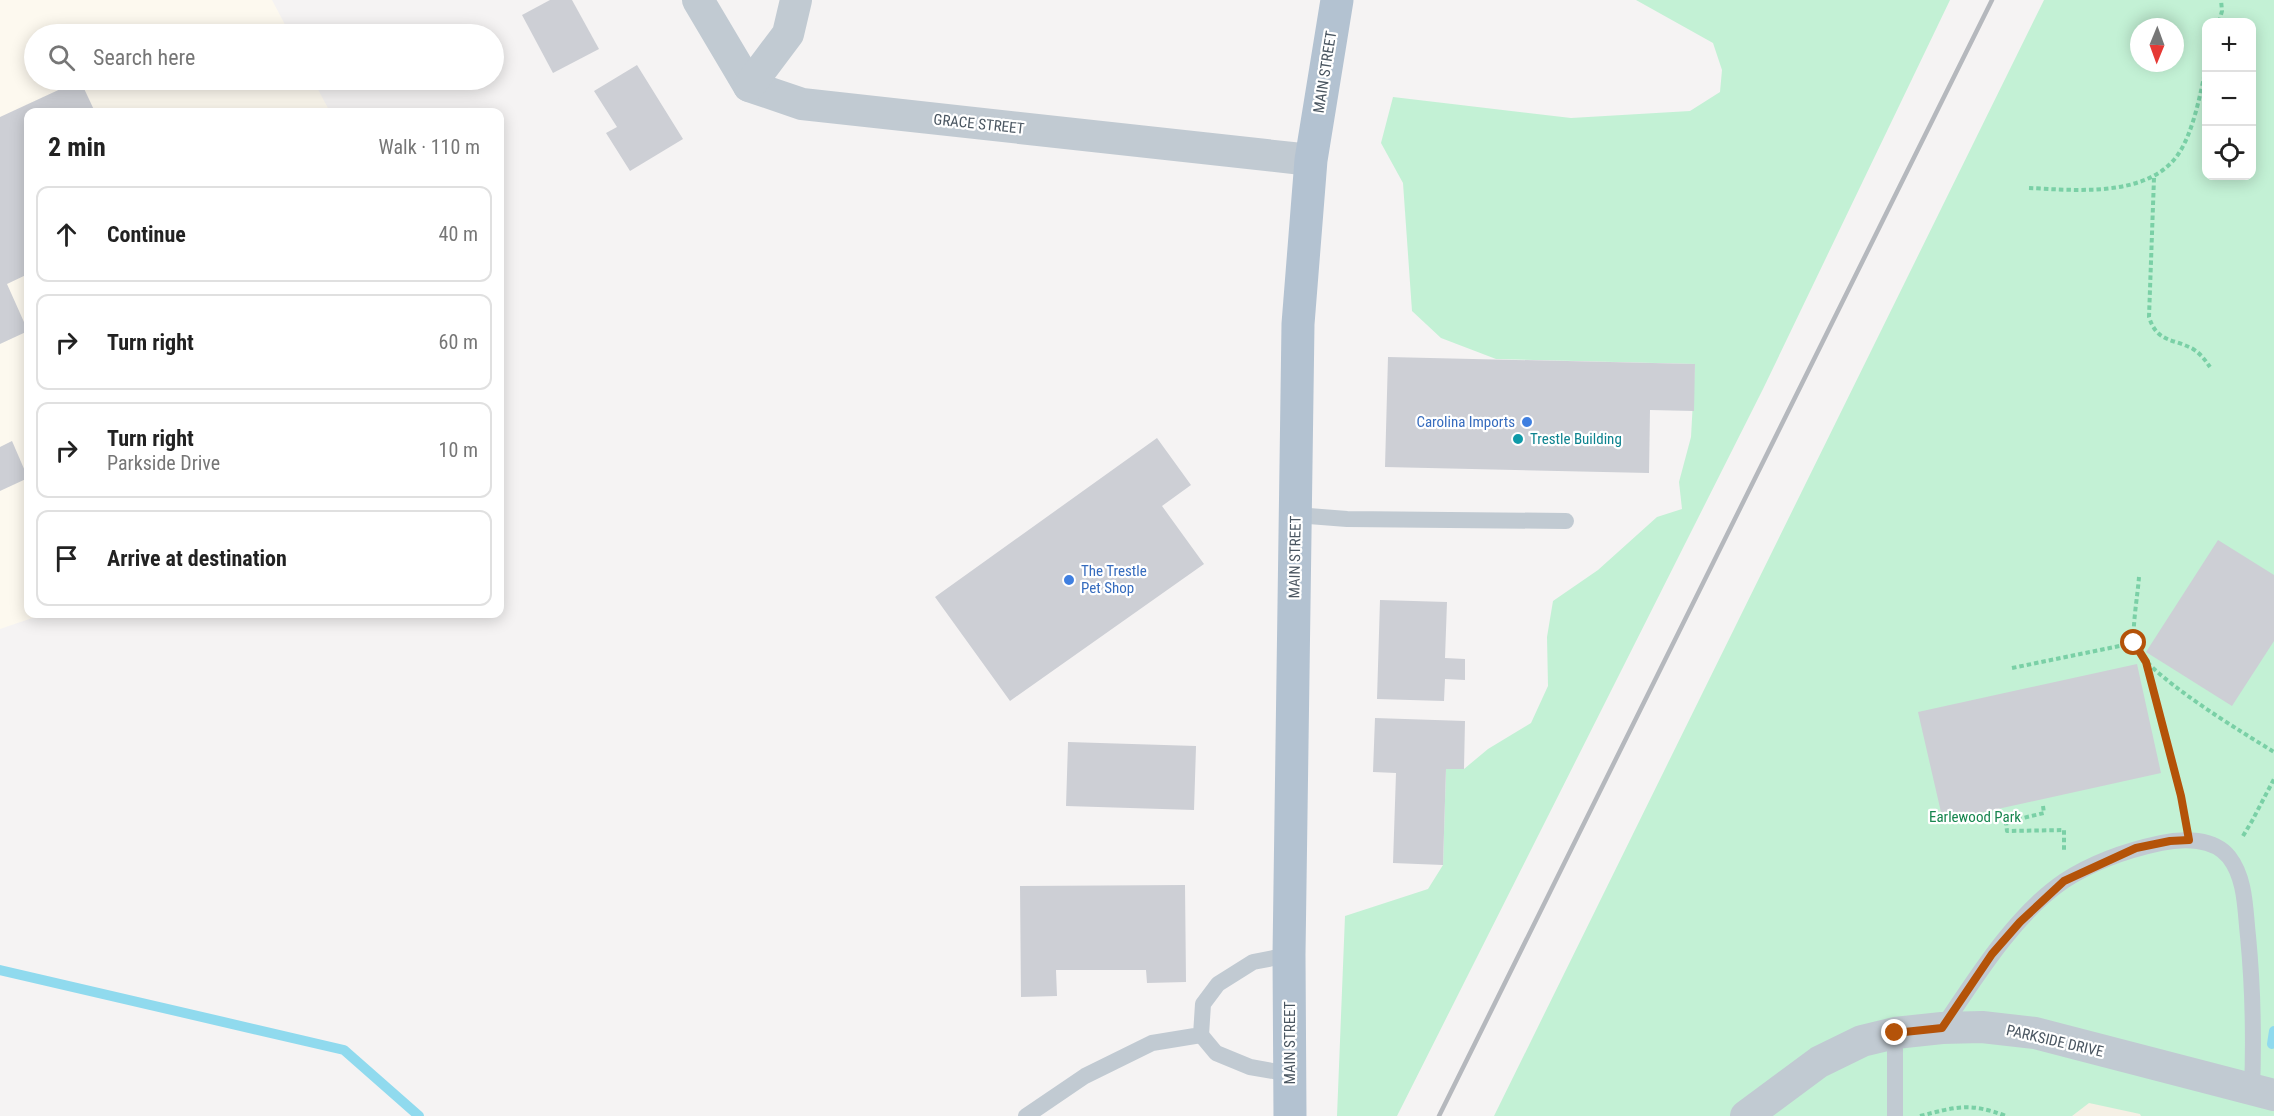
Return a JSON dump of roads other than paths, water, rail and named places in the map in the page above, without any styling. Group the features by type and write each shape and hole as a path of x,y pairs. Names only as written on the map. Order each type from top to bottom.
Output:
{"main road":[{"name":"MAIN STREET","path":"1290,1116 1289,955 1298,324 1311,160 1337,0"}],"street":[{"path":"698,0 749,86 788,34 796,0"},
{"name":"GRACE STREET","path":"749,86 802,104 1311,160"},
{"name":"PARKSIDE DRIVE","path":"1746,1116 1819,1062 1862,1041 1895,1033 1942,1028 1982,1027 2035,1033 2263,1093"}],"lane":[{"path":"1296,515 1347,519 1566,521"},
{"path":"1942,1028 1992,954 2020,922 2064,881 2136,848 2170,841 2189,840 2210,844 2228,856 2241,883 2254,1032 2263,1093"},
{"path":"1289,955 1253,962 1218,984 1203,1004 1201,1035 1215,1053 1250,1067 1290,1074"},
{"path":"1895,1033 1895,1116"},
{"path":"1026,1116 1085,1076 1152,1043 1201,1035"}],"waterway":[{"path":"0,970 344,1050 419,1116"},
{"path":"2272,1044 2274,1031"}],"railway":[{"path":"1439,1116 1992,0"}],"place":[{"name":"Carolina Imports","path":"1527,422"},
{"name":"Trestle Building","path":"1518,439"},
{"name":"The Trestle Pet Shop","path":"1069,580"}],"park label":[{"name":"Earlewood Park","path":"1975,817"}]}
